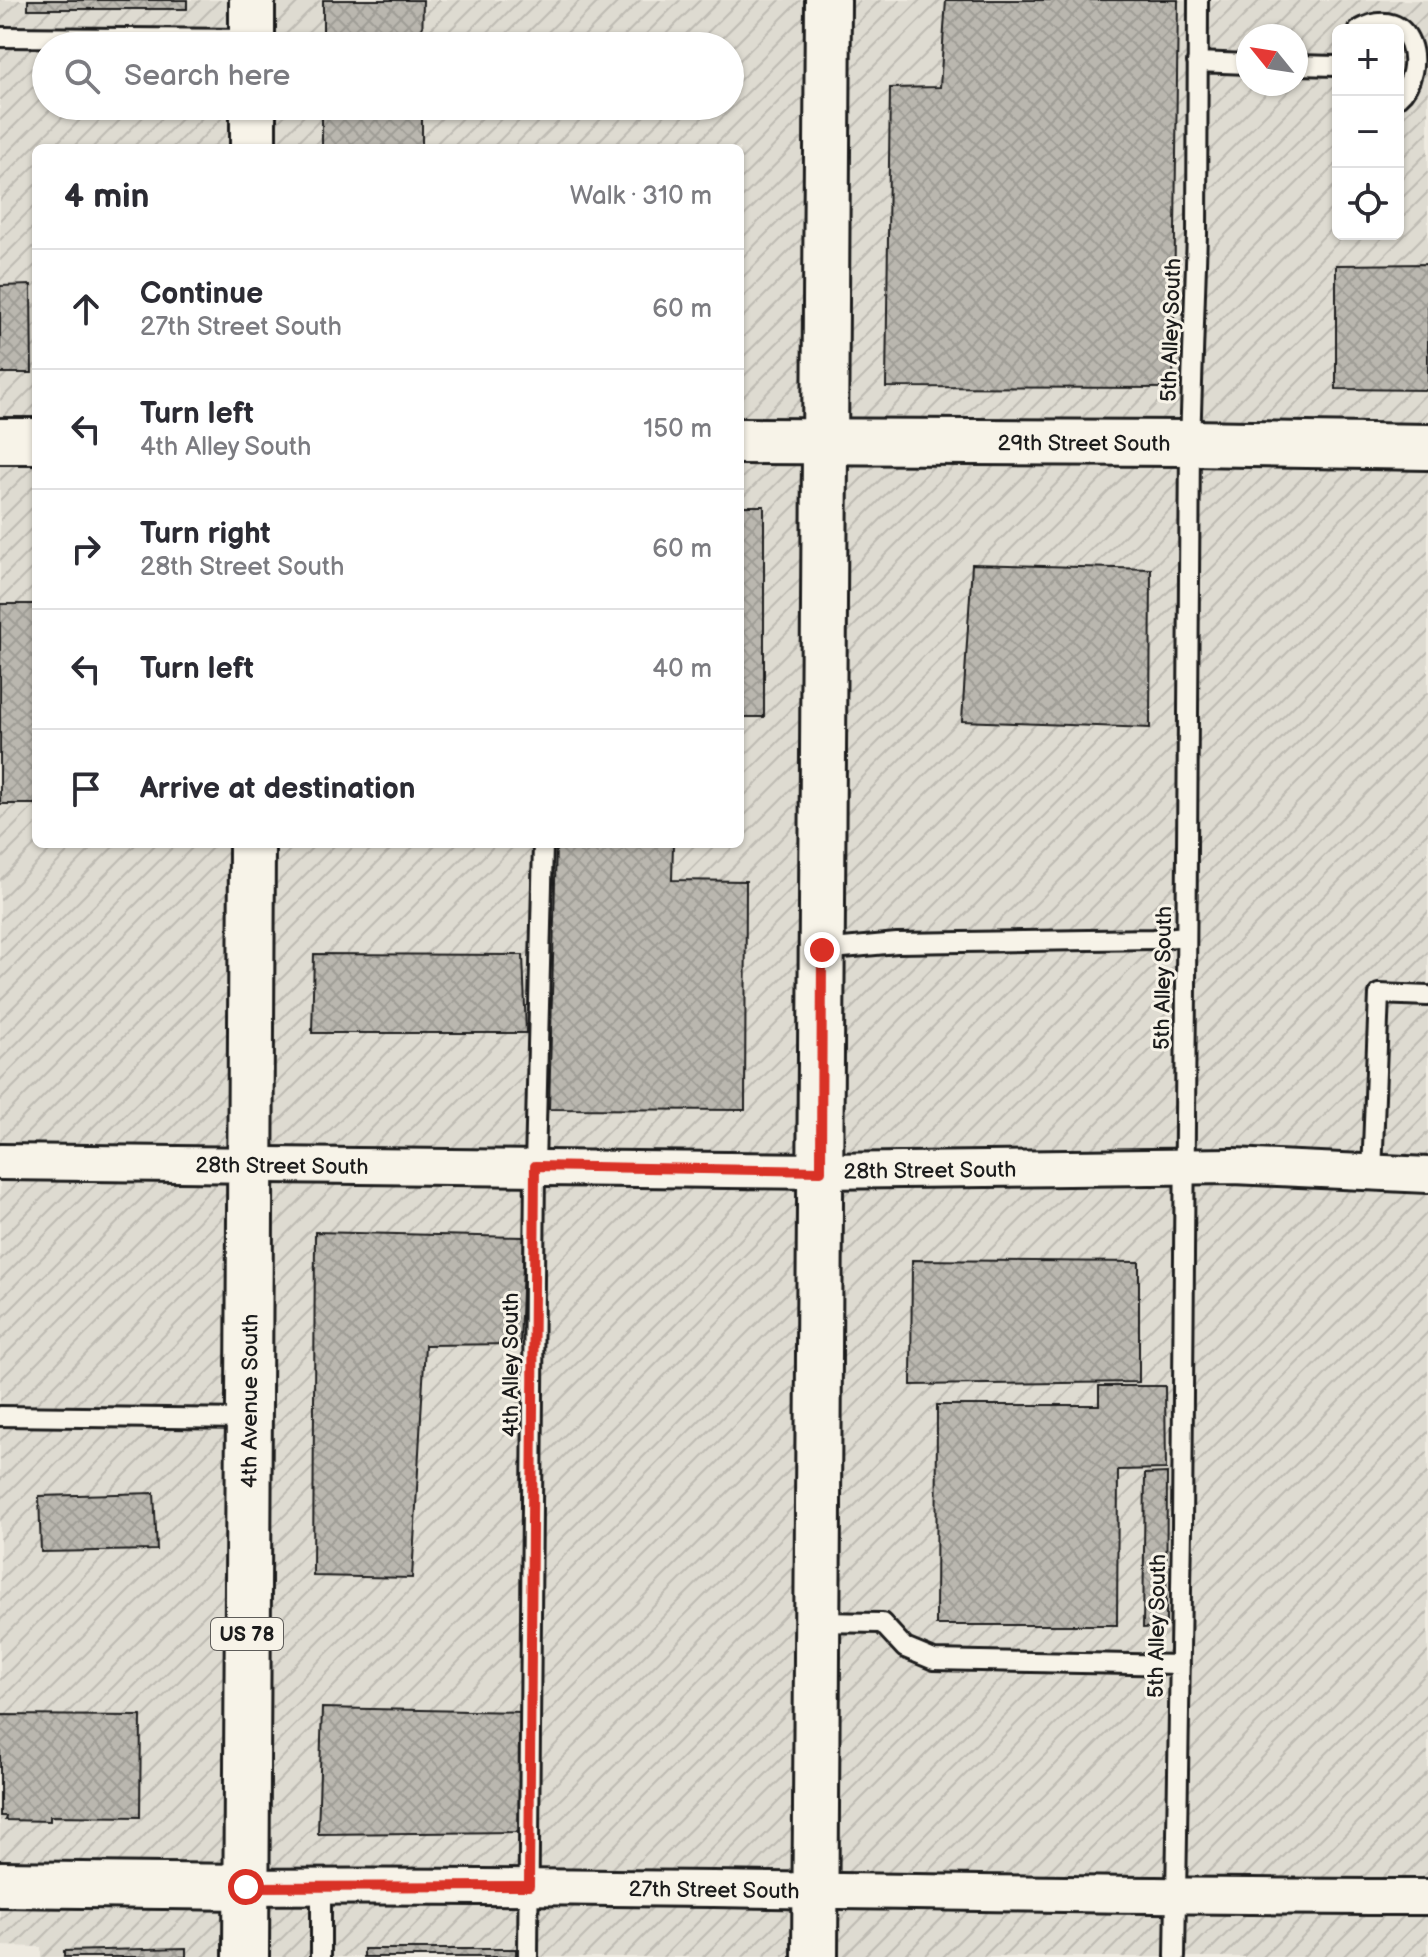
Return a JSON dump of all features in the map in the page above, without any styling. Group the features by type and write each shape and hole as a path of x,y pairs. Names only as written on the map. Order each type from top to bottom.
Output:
{"street":[{"path":"815,1957 828,0"},
{"path":"253,120 253,144"},
{"path":"0,441 32,441"},
{"name":"29th Street South","path":"744,441 1428,447"},
{"name":"4th Avenue South","path":"246,1957 252,848"},
{"name":"28th Street South","path":"0,1162 821,1171 1233,1166 1428,1175"},
{"name":"27th Street South","path":"0,1884 529,1886 1175,1897 1428,1897"}],"lane":[{"name":"5th Alley South","path":"1175,1957 1190,443 1197,234 1198,0"},
{"path":"1367,24 1383,19 1404,24"},
{"path":"1400,96 1416,85 1427,62 1419,36 1404,24"},
{"path":"140,32 252,28"},
{"path":"0,37 32,36"},
{"path":"1197,62 1236,64"},
{"path":"1308,65 1332,66"},
{"name":"4th Alley South","path":"528,1957 535,1166 543,848"},
{"path":"822,950 897,943 1186,936"},
{"path":"1372,1174 1379,994 1428,996"},
{"path":"0,1416 249,1419"},
{"path":"817,1622 882,1623 905,1648 934,1660 1180,1665"},
{"path":"321,1887 321,1957"}],"shaded area":[{"path":"0,0 1428,0 1428,1957 41,1957 41,1947 0,1946"}],"building":[{"path":"28,0 187,0 187,9 28,9"},
{"path":"323,0 423,0 422,32 323,32"},
{"path":"946,0 1178,0 1173,388 886,387 890,88 940,87"},
{"path":"322,120 422,120 422,144 322,144"},
{"path":"1428,264 1428,390 1336,389 1336,265"},
{"path":"31,285 32,373 0,373 0,286"},
{"path":"744,506 764,506 764,717 744,717"},
{"path":"972,564 1151,569 1150,728 962,721"},
{"path":"0,604 32,604 32,804 0,804"},
{"path":"556,848 673,848 672,880 746,881 745,1110 549,1109"},
{"path":"314,954 523,955 526,1033 312,1033"},
{"path":"315,1232 524,1237 520,1344 425,1345 412,1578 313,1576"},
{"path":"912,1260 1139,1262 1139,1382 911,1385"},
{"path":"1099,1386 1165,1386 1166,1469 1118,1470 1117,1625 936,1625 937,1405 1099,1405"},
{"path":"1167,1473 1166,1627 1143,1628 1145,1474"},
{"path":"154,1493 157,1550 41,1552 39,1496"},
{"path":"322,1708 524,1712 522,1832 318,1834"},
{"path":"0,1715 141,1716 140,1817 50,1816 50,1821 5,1820 6,1816 0,1816"},
{"path":"186,1948 186,1957 64,1957 64,1951"},
{"path":"364,1949 516,1949 516,1957 364,1957"}],"route":[{"path":"246,1887 529,1886 535,1166 821,1171 822,950"}]}
